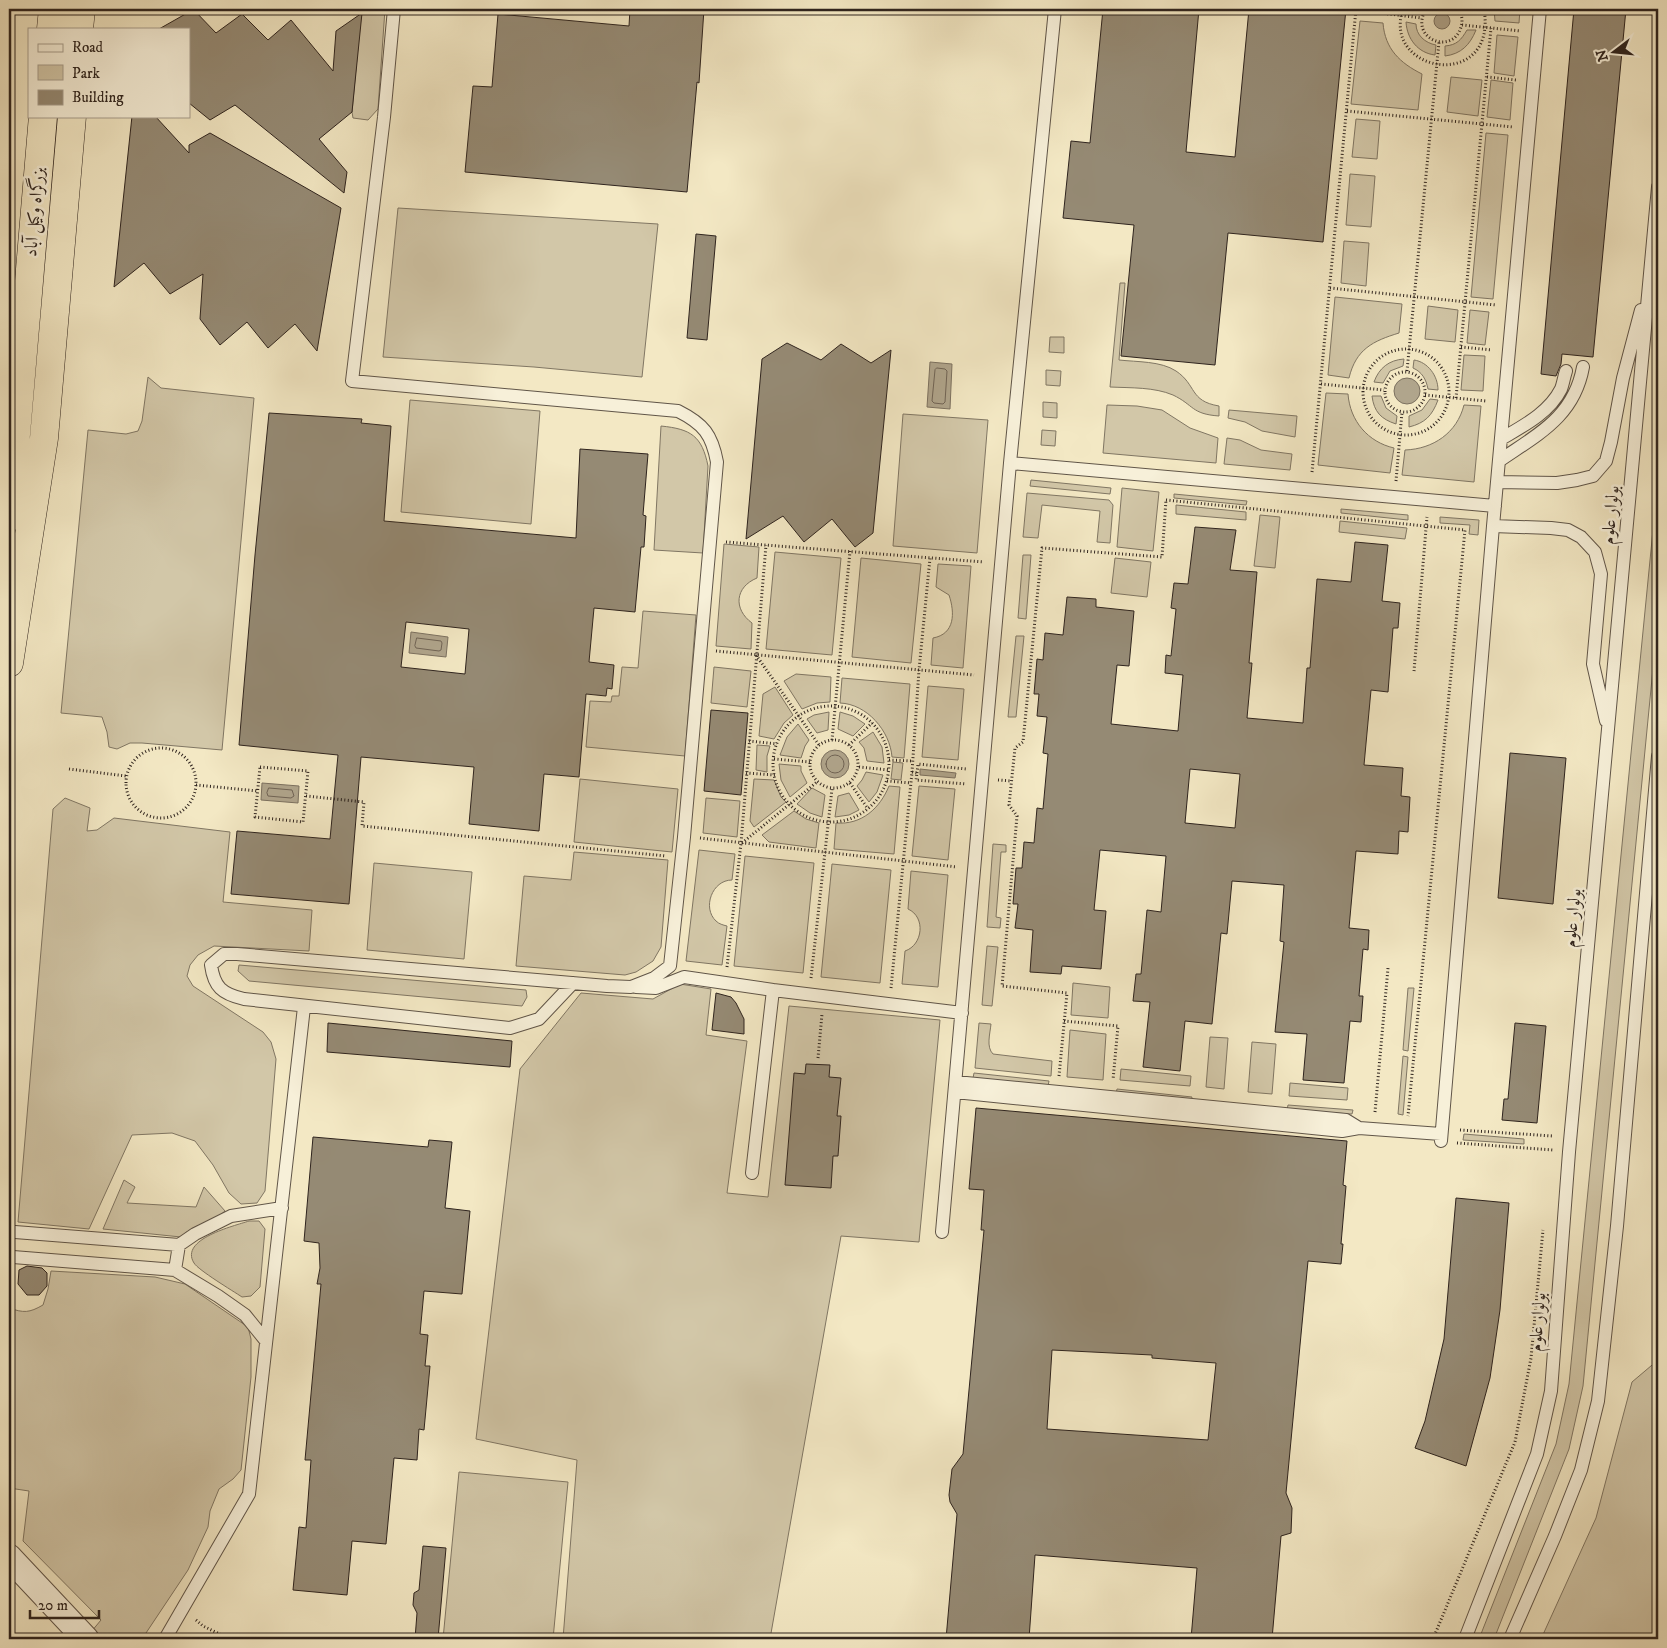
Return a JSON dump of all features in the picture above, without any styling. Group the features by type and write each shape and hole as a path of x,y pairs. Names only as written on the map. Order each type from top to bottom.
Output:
{"highway":[{"path":"51,28 53,9"},
{"path":"79,28 81,9"},
{"name":"بزرگراه وکیل آباد","path":"9,517 43,118"},
{"path":"9,663 44,438 72,118"}],"street":[{"path":"9,1558 83,1636"}],"lane":[{"path":"394,9 384,117 352,380 678,411 694,419 706,431 714,446 717,462 684,836 670,966 675,972 684,977 773,990 962,1012"},
{"path":"942,1232 1010,463 1055,9"},
{"path":"955,1087 1342,1131 1359,1128 1441,1135 1493,526 1540,9"},
{"name":"بولوار علوم","path":"1465,1639 1537,1454 1551,1391 1570,1138 1658,187"},
{"path":"1497,482 1557,483 1577,480 1593,476 1606,461 1623,378 1650,279"},
{"path":"1499,461 1550,425 1567,408 1581,380 1583,367"},
{"path":"1501,439 1530,421 1550,405 1561,389 1566,371"},
{"path":"1010,463 1495,506"},
{"path":"1493,526 1568,530 1581,537 1595,552 1601,574 1593,664 1608,734"},
{"path":"1510,1639 1555,1536 1581,1470 1598,1401 1617,1226 1658,756"},
{"path":"573,983 539,1019 510,1028 304,1007 231,996 220,989 213,979 211,965 224,954 237,954 573,983 656,988 684,977"},
{"path":"631,987 654,978 670,966"},
{"path":"752,1173 773,990"},
{"path":"165,1639 249,1494 304,1007"},
{"path":"15,1232 179,1245 195,1234 231,1216 282,1208"},
{"path":"175,1270 179,1245"},
{"path":"13,1257 175,1270 218,1296 245,1316 266,1341"}],"path":[{"path":"1312,475 1356,9 1422,18"},
{"path":"1403,9 1401,30 1406,44 1415,55 1428,62 1437,64 1456,64 1468,58 1478,48 1486,27 1484,9"},
{"path":"1426,9 1422,18 1422,27 1430,39 1439,42 1456,37 1462,25 1462,18 1458,9"},
{"path":"1462,25 1524,32"},
{"path":"1456,398 1491,28"},
{"path":"1406,371 1439,42"},
{"path":"1487,77 1519,80"},
{"path":"1347,111 1514,127"},
{"path":"1330,288 1497,306"},
{"path":"1461,347 1492,350"},
{"path":"1403,349 1417,350 1430,356 1440,366 1447,378 1447,406 1441,418 1431,428 1418,434 1390,432 1378,425 1368,414 1364,400 1364,388 1368,371 1377,360 1389,352 1403,349"},
{"path":"1406,371 1418,376 1423,382 1425,395 1418,407 1402,412 1388,404 1384,390 1389,378 1394,374 1406,371"},
{"path":"1321,384 1384,390"},
{"path":"1425,395 1487,401"},
{"path":"1396,482 1402,412"},
{"path":"1060,1068 1067,993 1002,986 1017,816 1009,806 1014,748 1023,742 1042,548 1162,558 1168,477"},
{"path":"1166,500 1465,530 1408,1120"},
{"path":"1414,671 1427,526"},
{"path":"710,541 984,562"},
{"path":"727,972 741,843 766,545"},
{"path":"832,740 850,551"},
{"path":"890,991 912,772 919,670 930,558"},
{"path":"701,650 991,676"},
{"path":"756,655 820,745"},
{"path":"836,706 855,711 872,723 881,734 886,746 889,770 887,781 879,796 868,808 850,818 830,821 815,819 801,813 790,804 780,791 775,775 774,759 777,744 782,733 798,716 816,708 836,706"},
{"path":"849,745 872,723"},
{"path":"832,740 838,740 849,745 857,755 859,767 857,774 850,783 832,788 817,782 811,769 812,754 820,745 832,740"},
{"path":"749,741 777,744"},
{"path":"167,748 178,752 188,760 194,770 196,786 188,805 179,813 168,817 156,817 145,814 136,807 126,788 126,776 136,758 145,751 167,748"},
{"path":"774,759 810,762"},
{"path":"889,760 912,761"},
{"path":"966,784 916,780 918,764 967,769"},
{"path":"260,767 308,772 303,822 255,817 258,791 260,767"},
{"path":"859,767 889,770"},
{"path":"69,769 126,776"},
{"path":"912,772 917,773"},
{"path":"746,773 775,775"},
{"path":"887,781 910,783"},
{"path":"741,843 817,782"},
{"path":"850,783 868,808"},
{"path":"196,786 258,791"},
{"path":"811,981 830,821 832,788"},
{"path":"306,796 364,802 362,826 682,857"},
{"path":"684,836 974,870"},
{"path":"1375,1117 1388,968"},
{"path":"818,1058 824,996"},
{"path":"1064,1021 1118,1026 1114,1073"},
{"path":"1441,1135 1570,1138"},
{"path":"1441,1135 1569,1152"},
{"path":"1433,1639 1515,1442 1531,1358 1543,1229"},
{"path":"182,1609 203,1626 230,1639"}],"green space":[{"path":"197,9 385,9 378,109 368,120 353,118 361,13"},
{"path":"1494,9 1520,9 1519,23 1495,21"},
{"path":"1360,21 1383,23 1390,48 1407,65 1422,74 1418,110 1351,104"},
{"path":"1406,22 1416,24 1416,28 1422,38 1436,45 1435,55 1423,51 1414,44"},
{"path":"1467,30 1476,30 1468,44 1460,51 1445,56 1445,46 1458,41"},
{"path":"1497,35 1518,37 1514,76 1494,73"},
{"path":"1451,77 1482,80 1478,116 1447,112"},
{"path":"1491,80 1513,83 1510,120 1487,117"},
{"path":"1356,119 1380,121 1377,159 1352,157"},
{"path":"1486,133 1508,135 1493,299 1471,297"},
{"path":"1350,174 1375,176 1371,227 1346,225"},
{"path":"398,208 658,224 642,377 534,367 383,357"},
{"path":"1344,241 1369,243 1366,286 1341,283"},
{"path":"1120,283 1125,283 1119,360 1163,365 1176,371 1183,376 1198,396 1209,404 1219,406 1219,416 1198,411 1166,392 1142,388 1110,387"},
{"path":"1335,297 1402,304 1399,333 1381,339 1361,353 1352,368 1349,378 1328,375"},
{"path":"1428,306 1458,310 1455,342 1425,339"},
{"path":"1470,310 1489,312 1485,345 1467,343"},
{"path":"1050,337 1064,337 1064,353 1049,352"},
{"path":"1464,355 1485,356 1483,391 1461,390"},
{"path":"1404,359 1403,366 1390,371 1383,383 1374,382 1385,366 1394,361"},
{"path":"1414,360 1428,367 1434,375 1438,390 1428,389 1423,376 1413,368"},
{"path":"1046,370 1061,371 1060,386 1046,385"},
{"path":"148,377 161,388 254,398 222,750 142,743 130,743 117,749 109,747 102,717 61,713 88,430 126,434 138,431 142,421"},
{"path":"1326,393 1348,394 1352,413 1362,429 1376,441 1394,448 1390,473 1318,465"},
{"path":"1372,396 1381,396 1386,408 1397,416 1396,424 1386,420 1379,414 1374,406"},
{"path":"1430,399 1438,400 1430,415 1424,421 1409,427 1409,416 1422,410"},
{"path":"410,400 540,411 531,524 401,512"},
{"path":"1043,402 1057,403 1057,418 1043,417"},
{"path":"1107,405 1137,406 1162,410 1190,428 1218,438 1216,463 1103,453"},
{"path":"1464,405 1481,406 1474,482 1402,475 1405,450 1425,446 1442,438 1456,424"},
{"path":"1229,410 1297,416 1295,437 1262,431 1245,422 1228,418"},
{"path":"903,414 988,420 977,553 893,546"},
{"path":"661,426 680,429 694,436 705,456 708,466 703,553 654,550"},
{"path":"1042,430 1056,431 1055,446 1041,445"},
{"path":"1227,438 1240,440 1261,450 1292,454 1290,470 1224,464"},
{"path":"1658,479 1658,617 1583,1386 1569,1449 1494,1639 1479,1639 1556,1444 1569,1384"},
{"path":"1031,480 1111,488 1110,494 1030,486"},
{"path":"1122,488 1159,492 1153,551 1117,547"},
{"path":"1027,493 1109,500 1113,505 1110,543 1097,542 1100,511 1042,505 1038,538 1023,537"},
{"path":"1174,494 1247,501 1246,505 1174,498"},
{"path":"1176,505 1246,512 1246,520 1176,514"},
{"path":"1341,509 1408,515 1408,520 1341,513"},
{"path":"1260,515 1280,517 1275,568 1254,566"},
{"path":"1440,517 1479,520 1478,535 1469,534 1470,525 1440,523"},
{"path":"1340,521 1407,528 1405,539 1339,532"},
{"path":"724,544 759,547 757,578 744,587 739,599 742,611 752,623 751,649 716,646"},
{"path":"775,552 841,558 832,655 766,649"},
{"path":"1023,555 1031,555 1026,619 1018,618"},
{"path":"861,558 921,564 911,663 852,657"},
{"path":"1115,558 1151,562 1147,597 1111,593"},
{"path":"938,564 971,566 963,668 931,665 933,638 946,632 952,615 949,595 936,587"},
{"path":"643,611 696,615 685,756 586,747 590,701 611,702 612,696 619,696 622,667 638,668"},
{"path":"1016,636 1024,636 1016,717 1008,717"},
{"path":"714,667 751,671 747,707 711,703"},
{"path":"796,674 831,677 830,702 817,703 802,709 784,681"},
{"path":"842,678 910,684 904,758 892,757 887,738 882,729 868,714 859,708 840,703"},
{"path":"928,686 964,689 958,760 922,757"},
{"path":"775,687 793,715 784,723 774,739 759,736 763,694"},
{"path":"829,712 828,730 817,733 807,719 814,715"},
{"path":"840,712 853,716 865,724 853,736 838,729"},
{"path":"798,724 809,740 801,758 780,755 787,737"},
{"path":"873,732 882,747 884,763 867,761 864,748 859,742"},
{"path":"757,745 770,746 767,756 767,772 756,770"},
{"path":"893,762 903,763 901,780 891,779"},
{"path":"779,764 801,766 801,771 807,783 790,797 781,780"},
{"path":"866,772 883,775 877,792 869,802 857,786"},
{"path":"580,779 678,789 672,852 574,842"},
{"path":"754,779 774,780 781,797 786,802 754,827 750,821"},
{"path":"889,786 900,787 894,854 834,849 836,823 854,821 869,814 881,801"},
{"path":"919,786 955,789 948,860 912,856"},
{"path":"812,788 825,795 822,817 810,813 797,804"},
{"path":"849,793 859,810 849,815 835,817 838,796"},
{"path":"65,798 90,808 87,831 97,830 114,818 230,832 223,902 312,910 309,951 214,946 198,955 190,965 187,976 193,986 263,1032 271,1042 276,1059 265,1191 257,1203 241,1204 229,1193 213,1165 195,1141 172,1133 132,1135 89,1229 18,1222 53,809"},
{"path":"706,798 740,801 737,837 703,833"},
{"path":"794,811 806,819 819,823 816,848 769,842 762,835"},
{"path":"993,844 1006,845 1006,852 1001,852 996,917 1001,918 1000,928 987,927"},
{"path":"699,850 735,854 732,880 725,881 714,890 710,902 712,916 718,923 727,926 722,965 686,961"},
{"path":"574,852 668,860 661,947 653,961 636,972 625,975 516,966 524,876 571,880"},
{"path":"745,856 814,863 803,973 734,966"},
{"path":"374,863 472,872 464,959 367,950"},
{"path":"832,864 891,870 880,983 821,977"},
{"path":"911,871 948,875 938,987 902,984 905,951 916,943 920,931 918,918 908,909"},
{"path":"987,946 998,947 992,1006 982,1005"},
{"path":"239,965 526,990 527,997 522,1006 249,981 238,971"},
{"path":"1073,983 1110,987 1108,1018 1071,1015"},
{"path":"680,984 711,989 706,1035 747,1041 727,1193 768,1197 789,1006 940,1020 919,1242 841,1236 770,1639 563,1639 577,1460 476,1439 520,1069 581,993 653,999"},
{"path":"1408,988 1414,988 1408,1051 1403,1050"},
{"path":"979,1023 991,1024 989,1044 993,1054 1052,1061 1051,1076 975,1068"},
{"path":"1070,1030 1106,1034 1103,1080 1067,1077"},
{"path":"1210,1037 1228,1038 1224,1089 1206,1087"},
{"path":"1252,1042 1276,1044 1272,1094 1248,1092"},
{"path":"1403,1056 1408,1057 1403,1115 1398,1114"},
{"path":"1121,1069 1191,1076 1190,1086 1120,1080"},
{"path":"974,1073 1049,1081 1048,1086 973,1078"},
{"path":"1290,1083 1348,1088 1347,1100 1289,1096"},
{"path":"1117,1089 1192,1097 1191,1101 1116,1094"},
{"path":"1288,1105 1353,1110 1352,1114 1287,1110"},
{"path":"1464,1134 1524,1139 1524,1144 1463,1140"},
{"path":"124,1180 135,1187 127,1203 196,1207 204,1187 225,1211 214,1219 186,1232 181,1237 103,1229"},
{"path":"249,1221 259,1221 265,1229 260,1287 251,1296 242,1297 197,1266 191,1255 194,1247 201,1240 221,1230"},
{"path":"51,1271 155,1277 185,1284 248,1327 251,1339 251,1377 241,1470 233,1479 219,1489 210,1511 208,1527 188,1570 142,1639 96,1639 91,1632 101,1620 23,1541 29,1491 9,1488 9,1308 26,1311 34,1310 43,1305"},
{"path":"1658,1360 1658,1639 1541,1639 1596,1518 1632,1382"},
{"path":"459,1472 568,1482 553,1639 443,1639"}],"water":[{"path":"1442,13 1450,21 1442,29 1434,21"},
{"path":"930,362 952,364 950,409 927,407"},
{"path":"1407,378 1416,382 1420,391 1416,400 1407,404 1398,400 1394,391 1398,382"},
{"path":"411,632 448,637 446,657 409,653"},
{"path":"835,750 845,754 849,764 845,774 835,778 825,774 821,764 825,754"},
{"path":"920,769 956,773 955,778 920,775"},
{"path":"262,783 299,786 298,803 261,800"}],"building":[{"path":"189,9 193,9 216,33 242,14 268,40 291,20 333,71 336,31 362,13 352,112 319,139 347,172 344,193 235,105 210,120 190,104 190,28 161,28 189,12"},
{"path":"630,9 704,9 699,83 697,82 687,192 465,172 473,86 492,87 498,14 629,26"},
{"path":"1103,9 1199,9 1186,152 1235,157 1249,9 1346,9 1323,242 1228,233 1215,365 1121,356 1134,225 1063,218 1071,141 1090,143"},
{"path":"1574,9 1626,9 1593,357 1562,354 1561,364 1556,376 1541,374"},
{"path":"132,118 157,118 189,153 189,145 210,133 341,208 317,351 295,324 268,348 247,322 220,345 200,319 203,274 170,294 144,263 114,287"},
{"path":"696,234 716,236 707,340 687,338"},
{"path":"787,343 821,360 841,344 871,363 891,350 873,533 855,547 832,519 804,542 783,516 746,539 762,359"},
{"path":"269,413 362,419 361,423 391,426 384,521 576,538 580,449 648,454 643,515 646,516 644,547 641,547 635,612 594,608 589,662 614,665 612,689 607,688 606,696 586,694 579,777 544,774 539,831 469,824 474,767 361,757 349,904 231,894 237,831 330,839 338,755 239,745","holes":["406,622 469,629 465,674 401,667"]},
{"path":"1195,527 1236,530 1230,570 1257,572 1249,663 1252,663 1247,718 1303,723 1307,668 1310,668 1317,579 1351,582 1355,542 1388,545 1382,601 1400,603 1398,628 1393,628 1388,692 1371,690 1364,765 1403,768 1401,796 1410,797 1408,832 1399,831 1398,854 1356,851 1349,928 1369,930 1368,950 1363,949 1359,996 1363,996 1361,1022 1350,1021 1344,1083 1303,1080 1307,1034 1275,1032 1284,942 1280,941 1284,885 1232,881 1227,934 1221,933 1212,1024 1185,1021 1180,1071 1143,1067 1150,1002 1133,1001 1136,974 1141,974 1147,910 1161,912 1166,856 1100,850 1094,910 1106,911 1101,969 1062,966 1061,974 1030,972 1033,930 1015,928 1018,904 1013,904 1016,868 1022,868 1024,842 1034,843 1037,808 1043,809 1048,754 1043,753 1047,717 1037,716 1039,694 1034,694 1037,659 1043,660 1045,633 1063,635 1067,597 1096,599 1096,607 1134,611 1129,666 1117,665 1111,724 1178,731 1183,675 1165,673 1166,655 1171,656 1176,609 1171,608 1174,583 1188,584","holes":["1190,769 1240,774 1235,828 1185,823"]},
{"path":"711,710 748,713 741,795 704,791"},
{"path":"1510,753 1566,758 1553,904 1498,898"},
{"path":"716,993 731,997 736,1003 744,1019 744,1034 712,1030"},
{"path":"328,1023 512,1041 510,1067 327,1052"},
{"path":"1515,1023 1546,1026 1537,1123 1502,1120 1504,1099 1508,1099"},
{"path":"806,1064 830,1065 829,1077 841,1078 837,1116 841,1116 838,1156 833,1156 831,1188 785,1185 794,1073 805,1074"},
{"path":"976,1108 1347,1141 1343,1185 1346,1186 1341,1264 1308,1261 1286,1493 1292,1508 1291,1533 1281,1536 1272,1639 1191,1639 1197,1568 1035,1555 1029,1639 946,1639 957,1514 950,1502 949,1495 952,1469 963,1454 984,1230 981,1230 984,1190 969,1189","holes":["1052,1350 1152,1355 1152,1358 1216,1363 1208,1440 1047,1429"]},
{"path":"313,1137 428,1147 429,1140 452,1142 445,1208 470,1211 462,1294 424,1291 420,1334 428,1335 425,1366 430,1366 424,1430 419,1429 417,1460 394,1458 386,1544 352,1541 347,1595 293,1590 299,1527 306,1528 311,1460 305,1460 321,1284 317,1284 320,1268 319,1243 304,1241"},
{"path":"1456,1198 1509,1203 1500,1310 1490,1378 1466,1466 1415,1448 1425,1421 1444,1339"},
{"path":"27,1266 42,1268 47,1273 47,1286 39,1295 27,1295 18,1284 19,1270"},
{"path":"423,1546 446,1548 438,1639 415,1639 417,1613 413,1605 414,1593 419,1590"}]}
